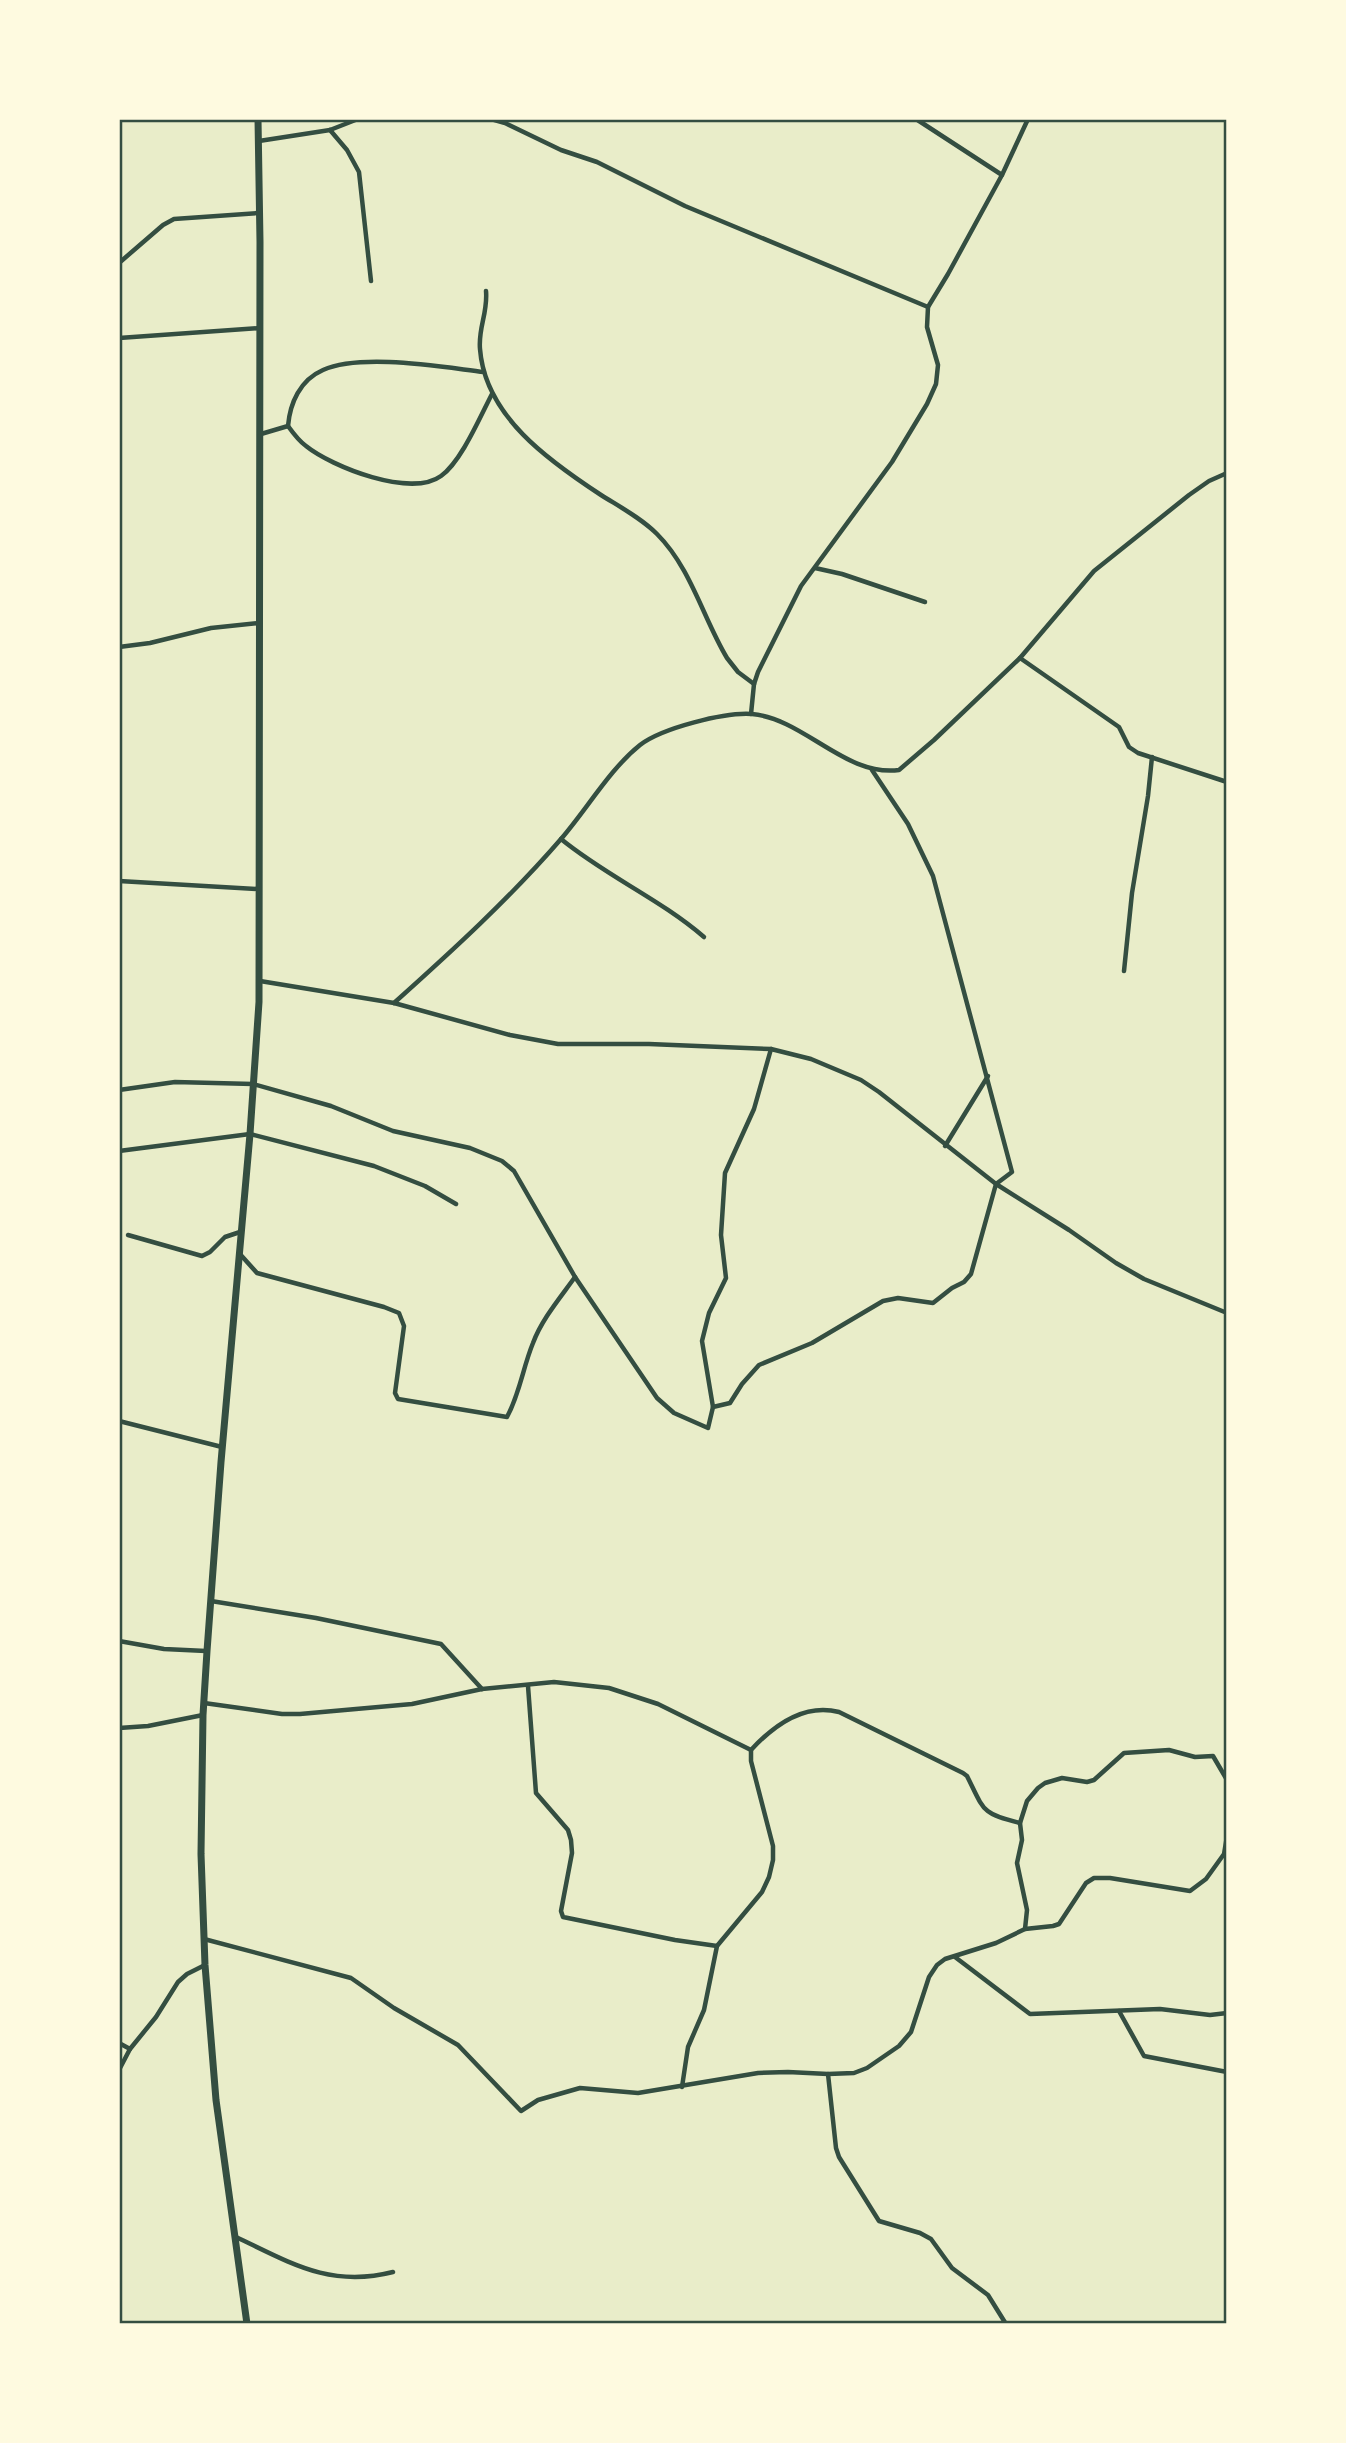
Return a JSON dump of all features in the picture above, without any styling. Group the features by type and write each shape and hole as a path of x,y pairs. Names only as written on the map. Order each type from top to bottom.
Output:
{"main road":[{"path":"247,2324 225,2175 205,1965 201,1854 203,1715 207,1651 250,1134 259,981 260,328 257,119"}],"street":[{"path":"258,141 330,130 358,119"},
{"path":"491,119 561,150 597,162 685,206 928,307"},
{"path":"916,119 1002,175"},
{"path":"751,714 754,684 761,663 783,625 796,595 892,462 931,395 938,365 927,327 928,307 1002,175 1028,119"},
{"path":"330,130 347,150 359,172 371,281"},
{"path":"119,263 163,225 174,219 259,213"},
{"path":"486,291 487,307 480,337 484,372 503,412 562,470 639,519 664,542 682,567 727,658 738,672 754,684"},
{"path":"119,338 260,328"},
{"path":"484,372 396,363 354,362 332,367 320,371 298,391 291,403 288,426 304,445 341,465 392,483 425,483 440,478 454,462 492,393"},
{"path":"260,434 288,426"},
{"path":"394,1003 483,921 561,839 623,761 642,744 687,724 751,714 782,723 872,770 897,770 1020,658 1094,571 1189,495 1227,473"},
{"path":"815,568 925,602"},
{"path":"119,647 150,643 211,628 260,623"},
{"path":"1020,658 1119,727 1130,748 1227,782"},
{"path":"1124,971 1132,893 1149,796 1152,757"},
{"path":"712,1408 730,1403 759,1365 812,1343 883,1301 894,1297 933,1303 964,1282 971,1274 996,1184 1012,1173 988,1076 950,945 940,896 908,824 872,770"},
{"path":"561,839 587,861 664,906 704,937"},
{"path":"119,881 259,889"},
{"path":"259,981 394,1003 510,1035 558,1044 649,1044 771,1049 811,1059 861,1080 996,1184 1130,1271 1227,1313"},
{"path":"119,1090 175,1082 253,1084 331,1106 389,1130 458,1144 502,1161 518,1178 575,1278 648,1386 674,1413 708,1428 712,1408 702,1341 709,1313 726,1278 722,1235 725,1173 754,1109 771,1049"},
{"path":"945,1146 988,1076"},
{"path":"119,1151 250,1134 374,1166 425,1186 456,1204"},
{"path":"128,1235 202,1256 225,1237 240,1232"},
{"path":"239,1253 257,1273 399,1313 404,1326 395,1393 398,1399 507,1417 515,1401 534,1339 575,1278"},
{"path":"119,1421 222,1447"},
{"path":"211,1601 303,1615 441,1644 482,1689"},
{"path":"119,1641 164,1650 207,1651"},
{"path":"204,1703 300,1714 412,1704 482,1689 554,1682 609,1688 658,1704 751,1749"},
{"path":"528,1686 536,1793 569,1830 571,1840 570,1866 561,1911 563,1917 717,1946"},
{"path":"751,1749 763,1737 799,1713 820,1709 839,1712 963,1773 986,1812 1020,1823"},
{"path":"119,1728 148,1726 203,1715"},
{"path":"682,2087 688,2047 704,2010 717,1946 762,1892 773,1860 773,1846 751,1749"},
{"path":"1025,1929 1027,1910 1017,1863 1021,1840 1020,1823 1027,1801 1045,1783 1062,1779 1087,1782 1094,1780 1124,1753 1169,1750 1195,1757 1211,1755 1227,1780"},
{"path":"204,1939 351,1978 394,2008 458,2045 518,2110 525,2109 538,2100 580,2088 638,2094 758,2073 854,2073 867,2068 899,2046 911,2032 929,1977 945,1959 996,1943 1025,1929 1059,1924 1086,1883 1094,1878 1110,1878 1190,1891 1206,1879 1224,1854 1227,1836"},
{"path":"954,1956 1030,2014 1160,2009 1210,2015 1227,2013"},
{"path":"119,2070 130,2049 156,2017 178,1982 205,1965"},
{"path":"1119,2011 1144,2056 1227,2072"},
{"path":"119,2043 130,2049"},
{"path":"828,2074 839,2157 879,2221 925,2235 952,2268 988,2295 1006,2324"},
{"path":"236,2237 300,2267 320,2273 360,2278 393,2272"}]}
